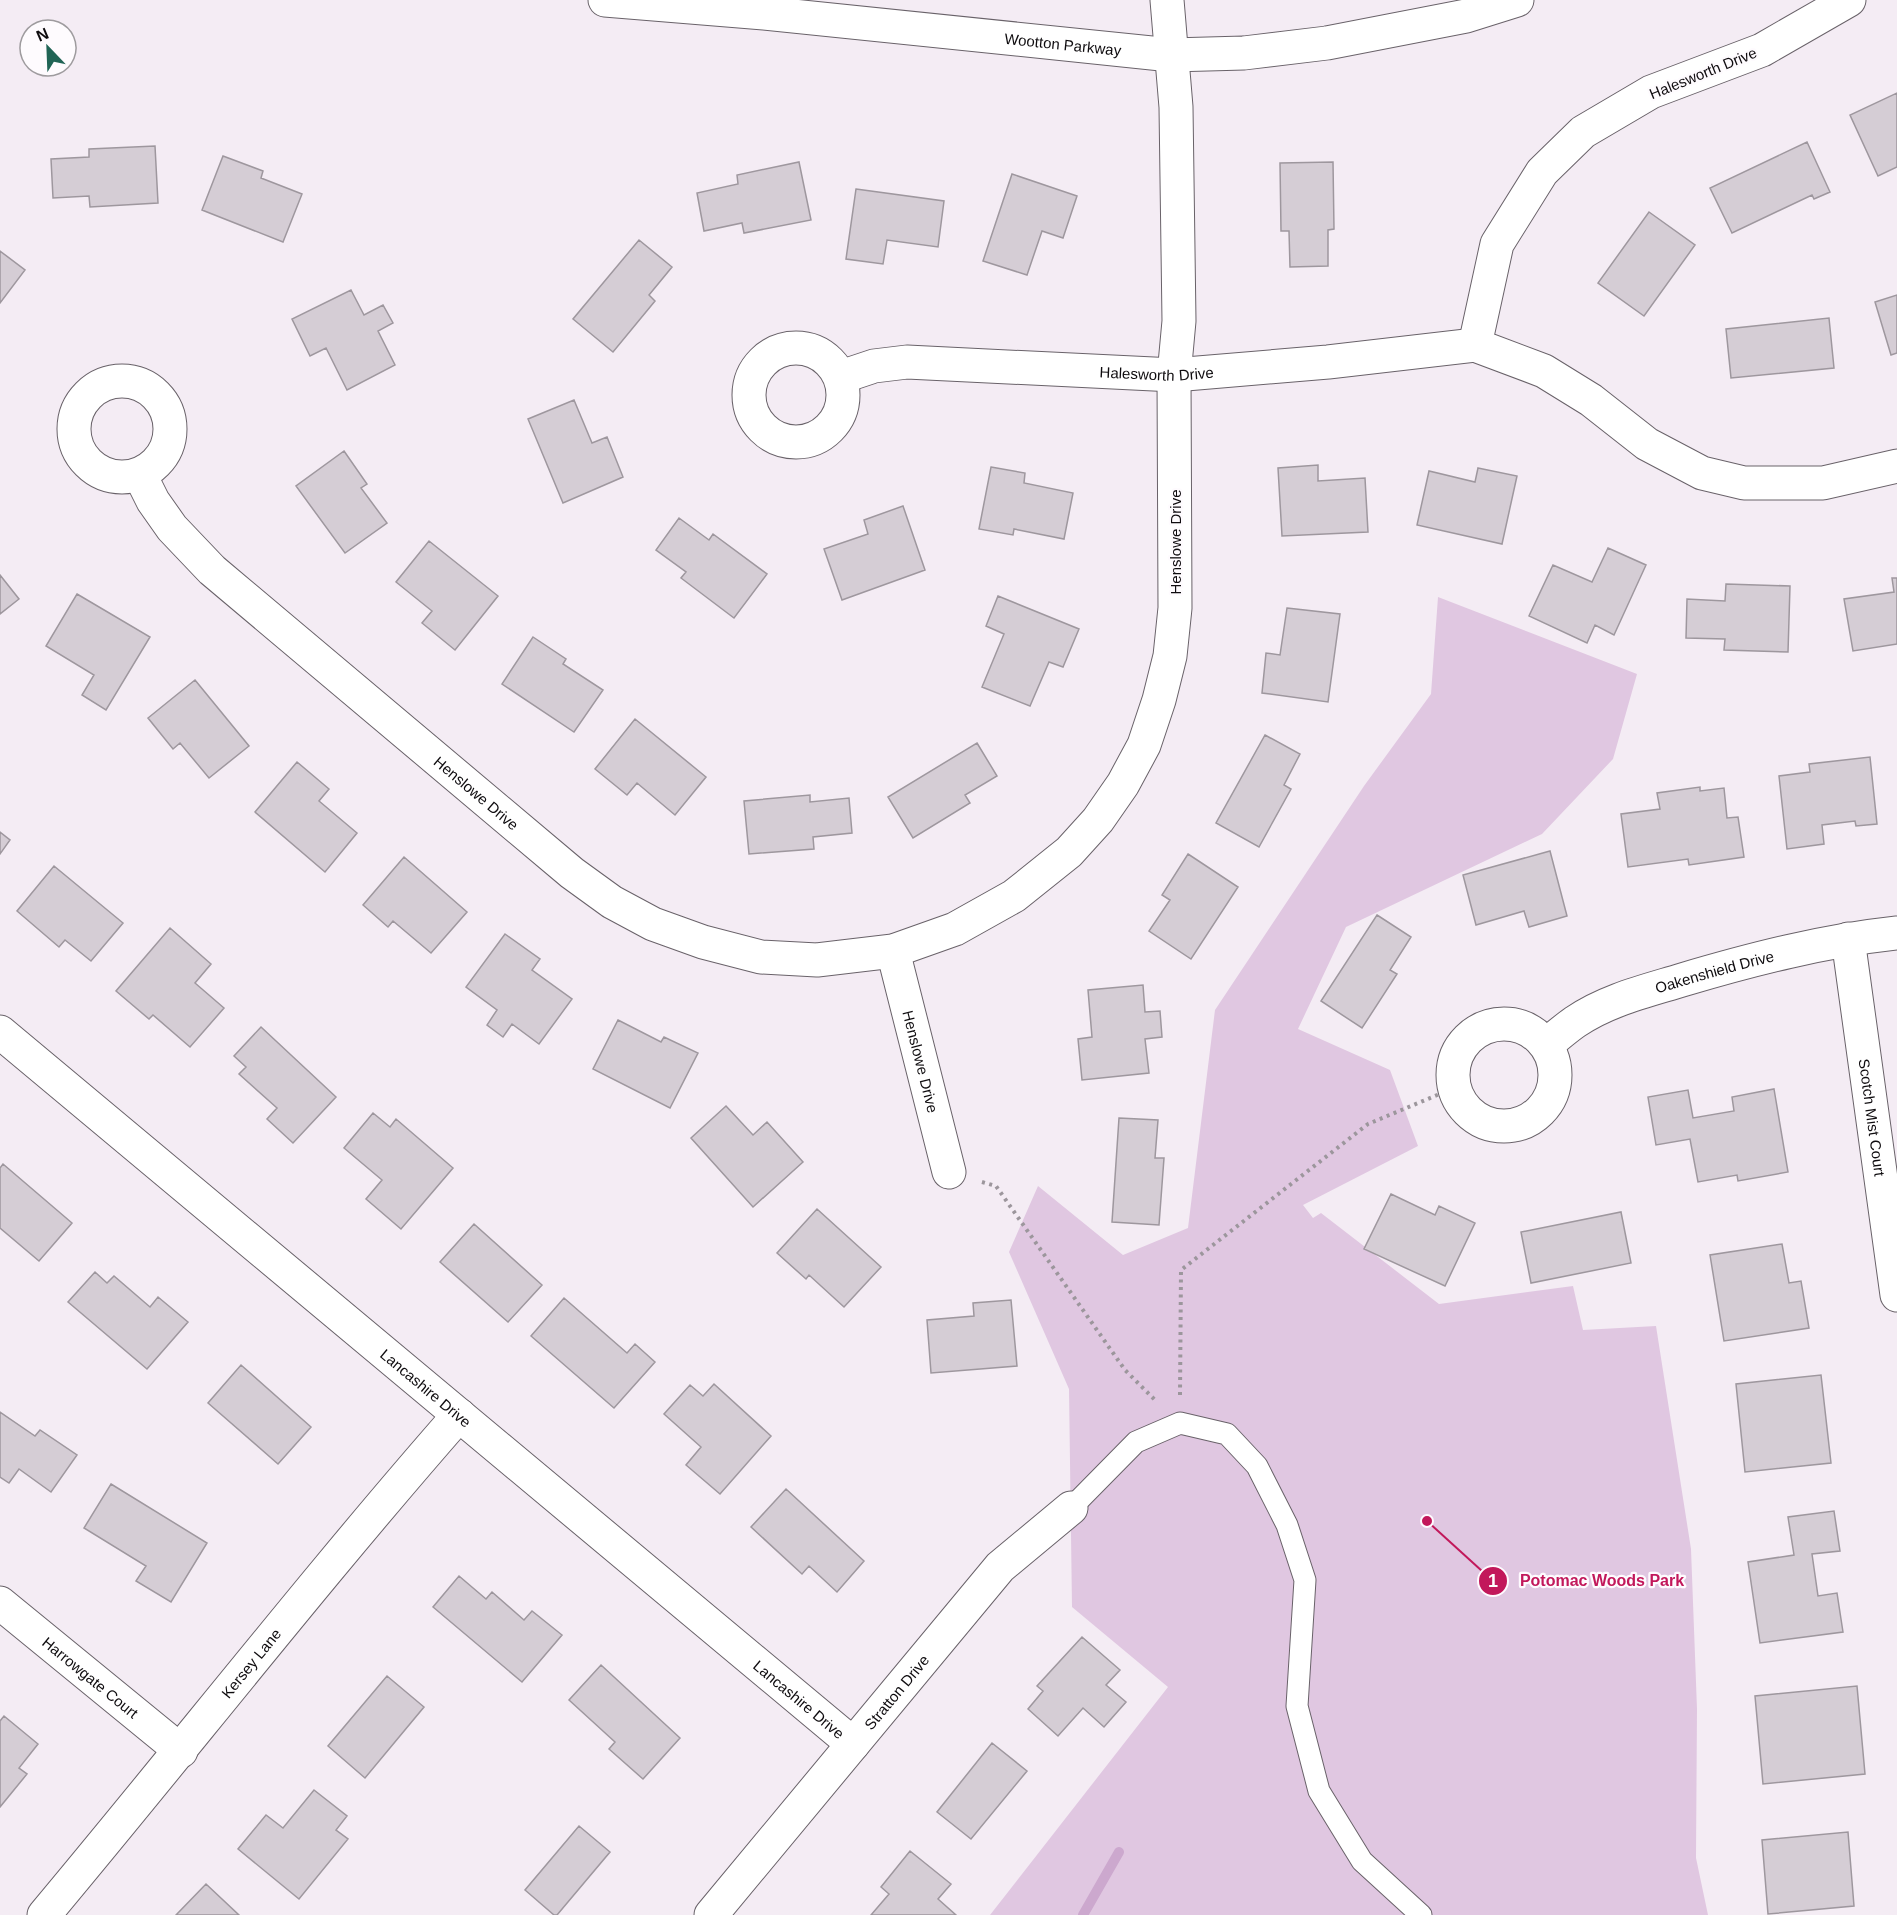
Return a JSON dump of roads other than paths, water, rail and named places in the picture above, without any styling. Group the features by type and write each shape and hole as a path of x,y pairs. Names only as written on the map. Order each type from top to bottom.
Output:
{"street":[{"name":"Wootton Parkway","path":"605,0 764,13 1171,55 1245,53 1327,44 1466,15 1517,0"},
{"name":"Henslowe Drive","path":"140,475 153,501 172,528 212,570 572,873 612,902 653,924 693,939 760,957 817,960 894,951 955,929 1014,896 1068,852 1098,820 1123,784 1144,745 1170,656 1175,608 1174,375 1179,321 1176,106 1167,0"},
{"name":"Halesworth Drive","path":"1475,345 1497,244 1542,172 1583,132 1651,92 1762,50 1849,0"},
{"name":"Halesworth Drive","path":"841,377 874,366 907,362 1174,375 1328,362 1475,345 1544,371 1591,400 1647,444 1702,473 1744,483 1823,483 1897,466"},
{"name":"Oakenshield Drive","path":"1546,1045 1576,1021 1625,997 1732,965 1792,950 1848,939 1897,933"},
{"name":"Scotch Mist Court","path":"1848,939 1897,1295"},
{"name":"Henslowe Drive","path":"894,951 950,1172"},
{"path":"1499,1023 1517,1024 1533,1032 1546,1045 1554,1061 1555,1079 1551,1096 1540,1111 1526,1122 1508,1126 1490,1125 1474,1117 1461,1104 1454,1088 1452,1070 1456,1053 1467,1038 1482,1028 1499,1023"},
{"name":"Lancashire Drive","path":"0,1032 853,1744"},
{"name":"Kersey Lane","path":"44,1915 362,1528 459,1415"},
{"name":"Stratton Drive","path":"711,1915 1000,1568 1071,1508"},
{"name":"Harrowgate Court","path":"0,1603 181,1751"}],"lane":[{"path":"1071,1508 1136,1442 1180,1423 1227,1434 1257,1466 1287,1525 1305,1580 1297,1706 1319,1791 1362,1861 1422,1915"}],"waterway":[{"path":"1083,1915 1119,1852"}],"place":[{"name":"Potomac Woods Park","path":"1427,1521"}]}
